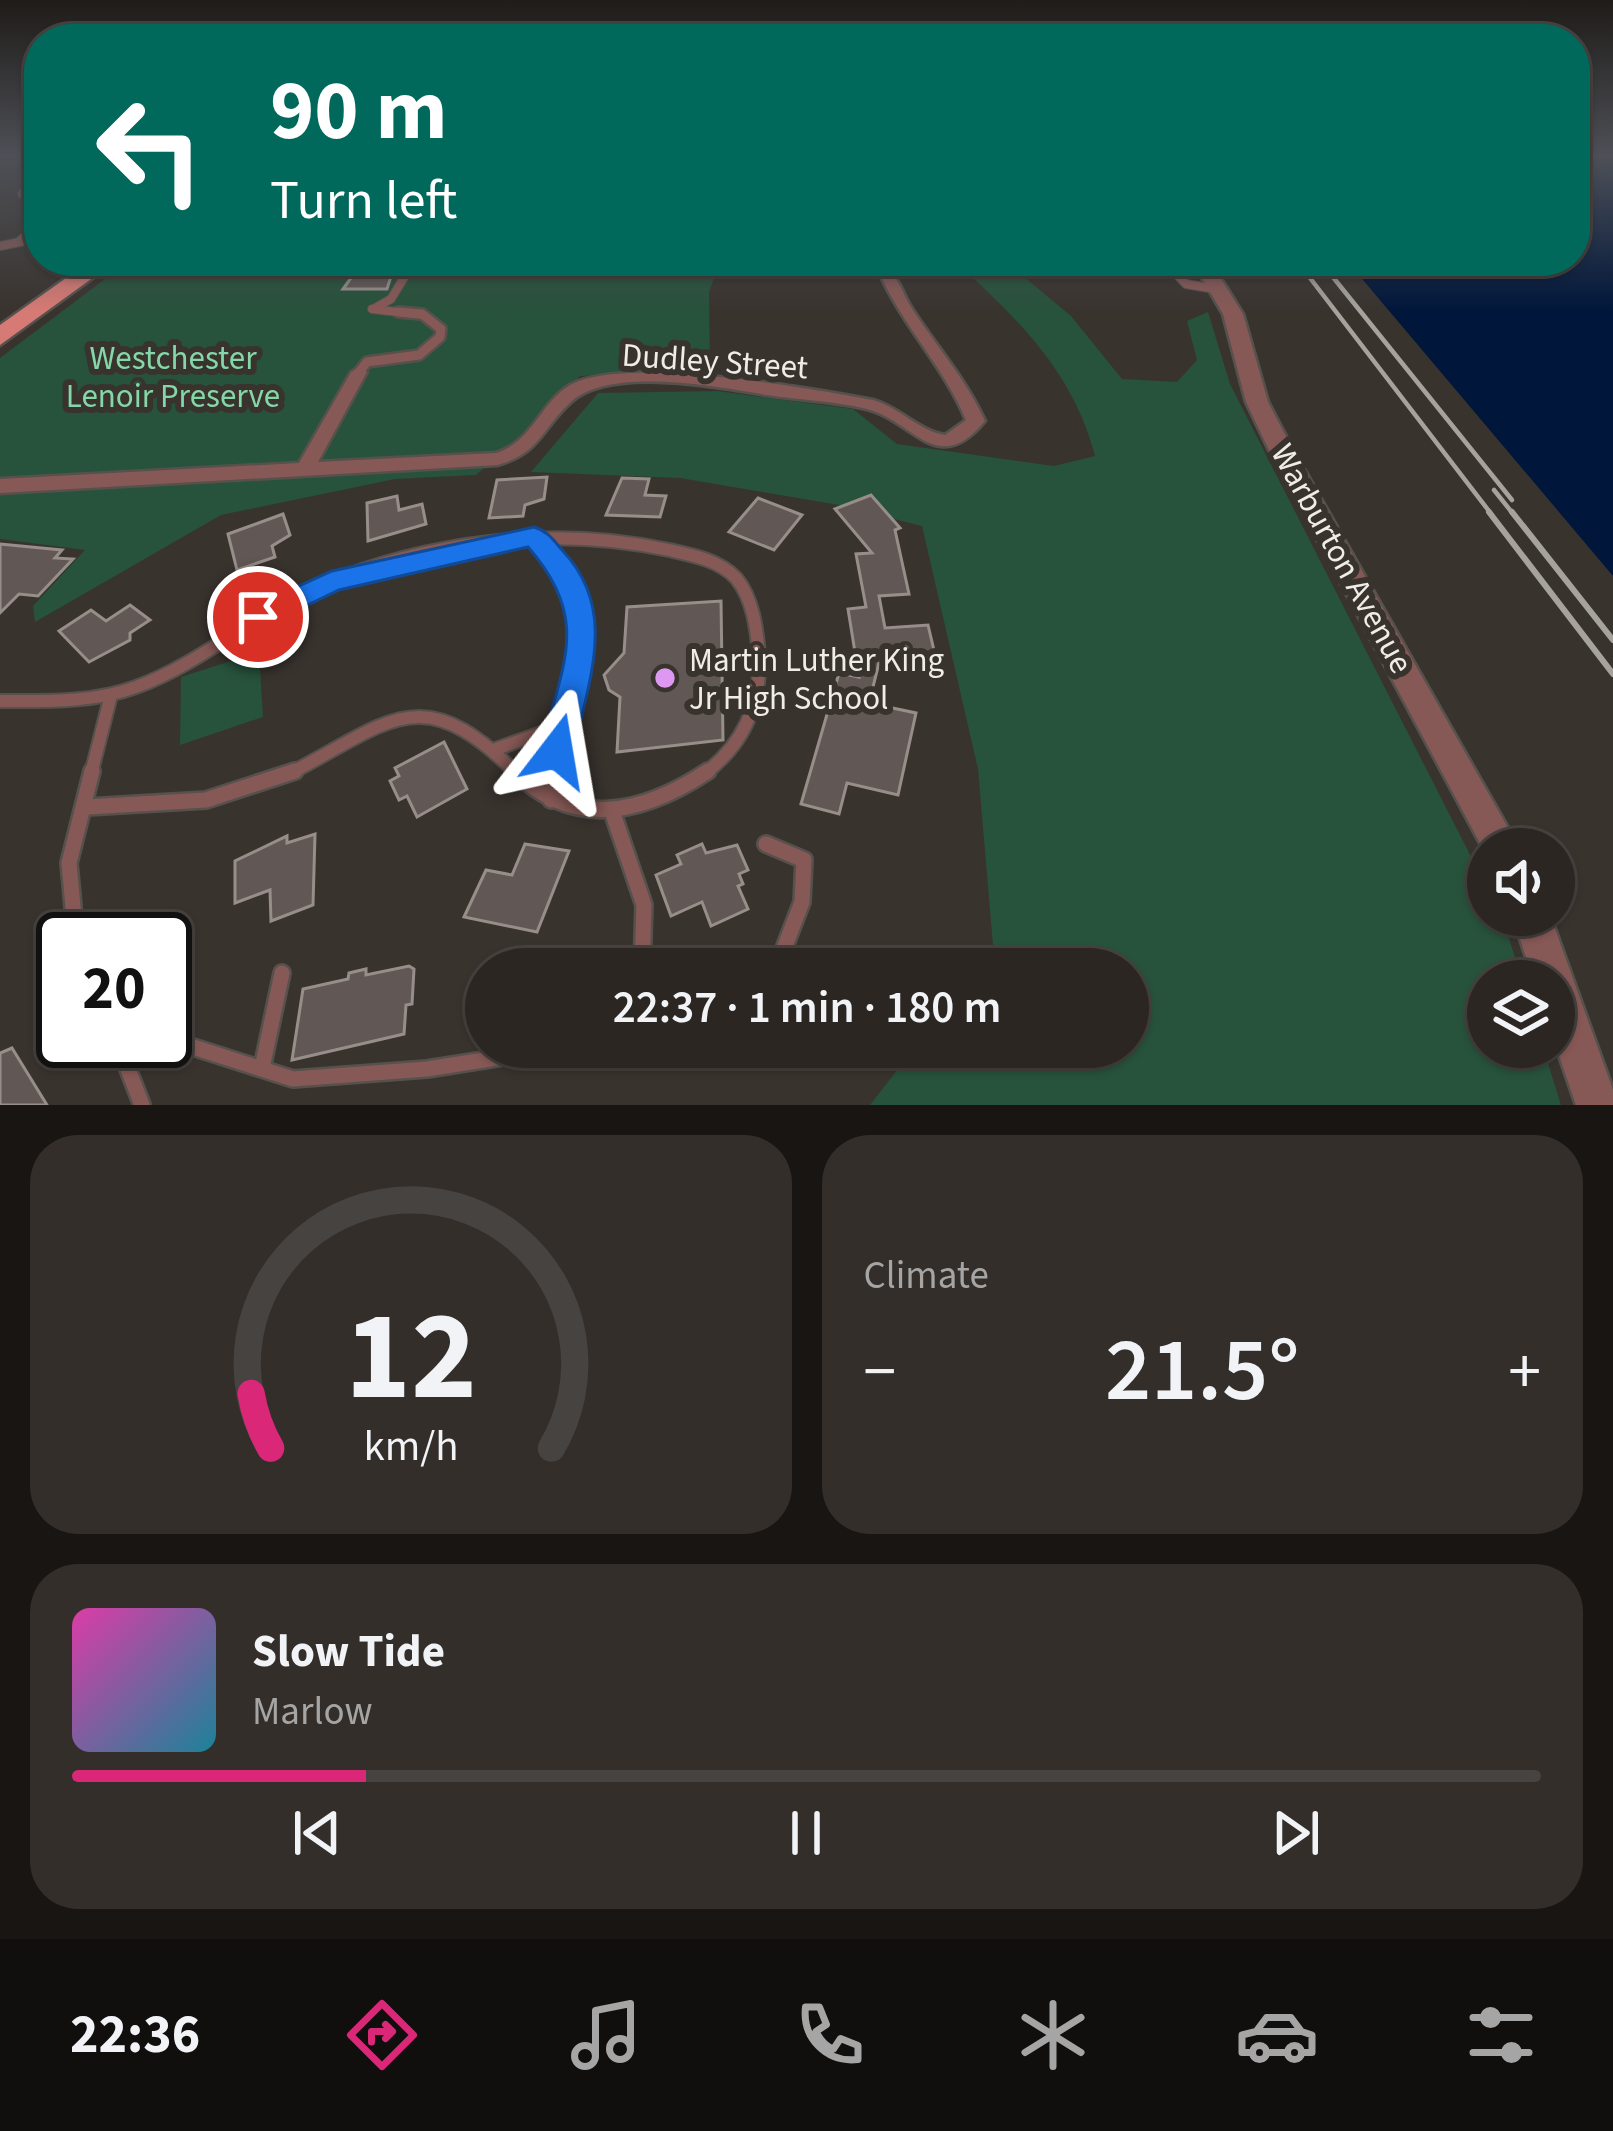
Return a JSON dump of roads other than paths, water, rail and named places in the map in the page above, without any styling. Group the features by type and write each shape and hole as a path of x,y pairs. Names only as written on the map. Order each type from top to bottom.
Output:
{"main road":[{"path":"0,337 84,276"}],"street":[{"name":"Dudley Street","path":"0,486 508,457 538,436 578,388 598,381 722,383 880,406 921,435 942,441 963,436 976,421 968,398 926,332 896,298 888,276"},
{"name":"Warburton Avenue","path":"1211,276 1221,290 1256,402 1490,828"},
{"path":"304,471 359,372"},
{"path":"1575,1042 1597,1105"}],"lane":[{"path":"17,243 24,237"},
{"path":"0,247 24,241"},
{"path":"359,372 367,362 418,355 440,337 441,329 422,314 372,309 400,287 402,276"},
{"path":"1178,276 1186,284 1221,290"},
{"path":"534,536 562,568 583,609 550,800"},
{"path":"0,700 111,695 332,581 534,536 610,537 716,560 739,578 753,608 760,658 753,722 724,760 664,802 614,814 550,800 523,781 496,749 448,719 408,717 368,730 246,792 87,807"},
{"path":"74,912 69,863 87,807 111,695"},
{"path":"496,749 561,726"},
{"path":"614,814 644,905 643,948"},
{"path":"766,844 804,860 807,878 786,948"},
{"path":"262,1068 282,973"},
{"path":"192,1046 292,1079 465,1064"},
{"path":"128,1068 142,1105"}],"water":[{"path":"1590,209 1613,209 1613,576 1360,276 1590,276"}],"railway":[{"path":"1309,276 1492,515"},
{"path":"1332,276 1512,500"},
{"path":"1494,490 1514,515"},
{"path":"1489,512 1613,674"},
{"path":"1512,512 1613,640"}],"place":[{"name":"Martin Luther King Jr High School","path":"665,678"}],"park label":[{"name":"Westchester Lenoir Preserve","path":"173,376"}]}
